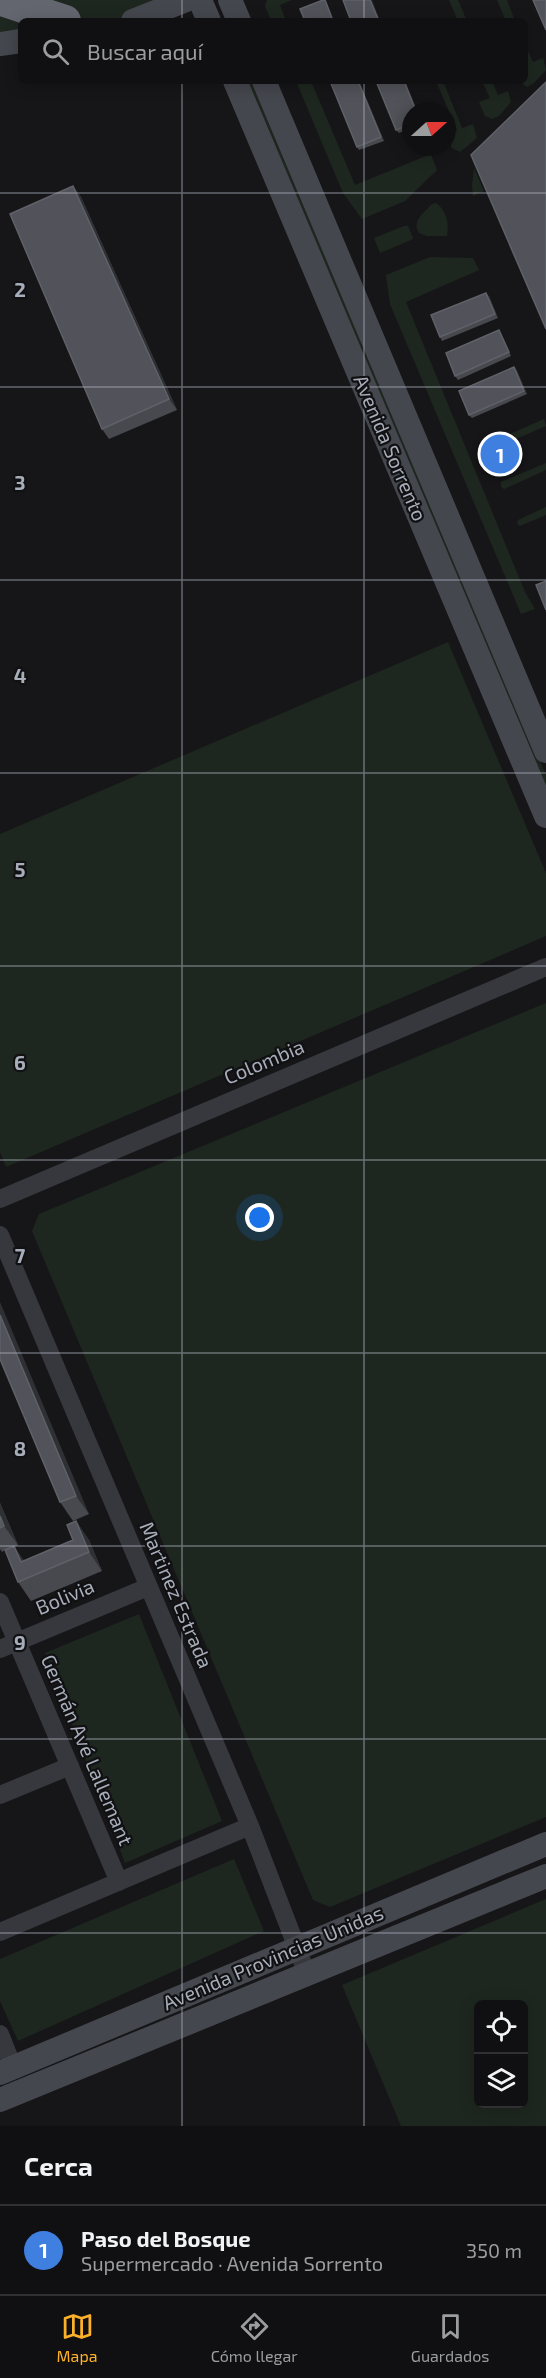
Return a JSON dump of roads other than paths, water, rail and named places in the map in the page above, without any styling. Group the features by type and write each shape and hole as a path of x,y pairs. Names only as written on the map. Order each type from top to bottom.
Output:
{"highway":[{"path":"2,0 56,18"}],"main road":[{"path":"141,18 186,0"},
{"path":"200,0 208,18"},
{"path":"230,0 238,18"},
{"path":"0,44 18,41"},
{"name":"Avenida Sorrento","path":"236,84 546,816"},
{"name":"Avenida Sorrento","path":"265,84 546,751"},
{"name":"Avenida Provincias Unidas","path":"7,2070 546,1844"},
{"name":"Avenida Provincias Unidas","path":"0,2100 546,1876"}],"street":[{"name":"Colombia","path":"0,1200 546,967"},
{"name":"Martinez Estrada","path":"0,1235 250,1826 307,1974"},
{"name":"Bolivia","path":"0,1649 148,1587"},
{"name":"Germán Avé Lallemant","path":"0,1602 119,1882"},
{"path":"0,1795 70,1766"},
{"path":"0,1932 250,1826"},
{"path":"0,2034 7,2070"}],"place":[{"name":"Paso del Bosque","path":"500,454"}]}
